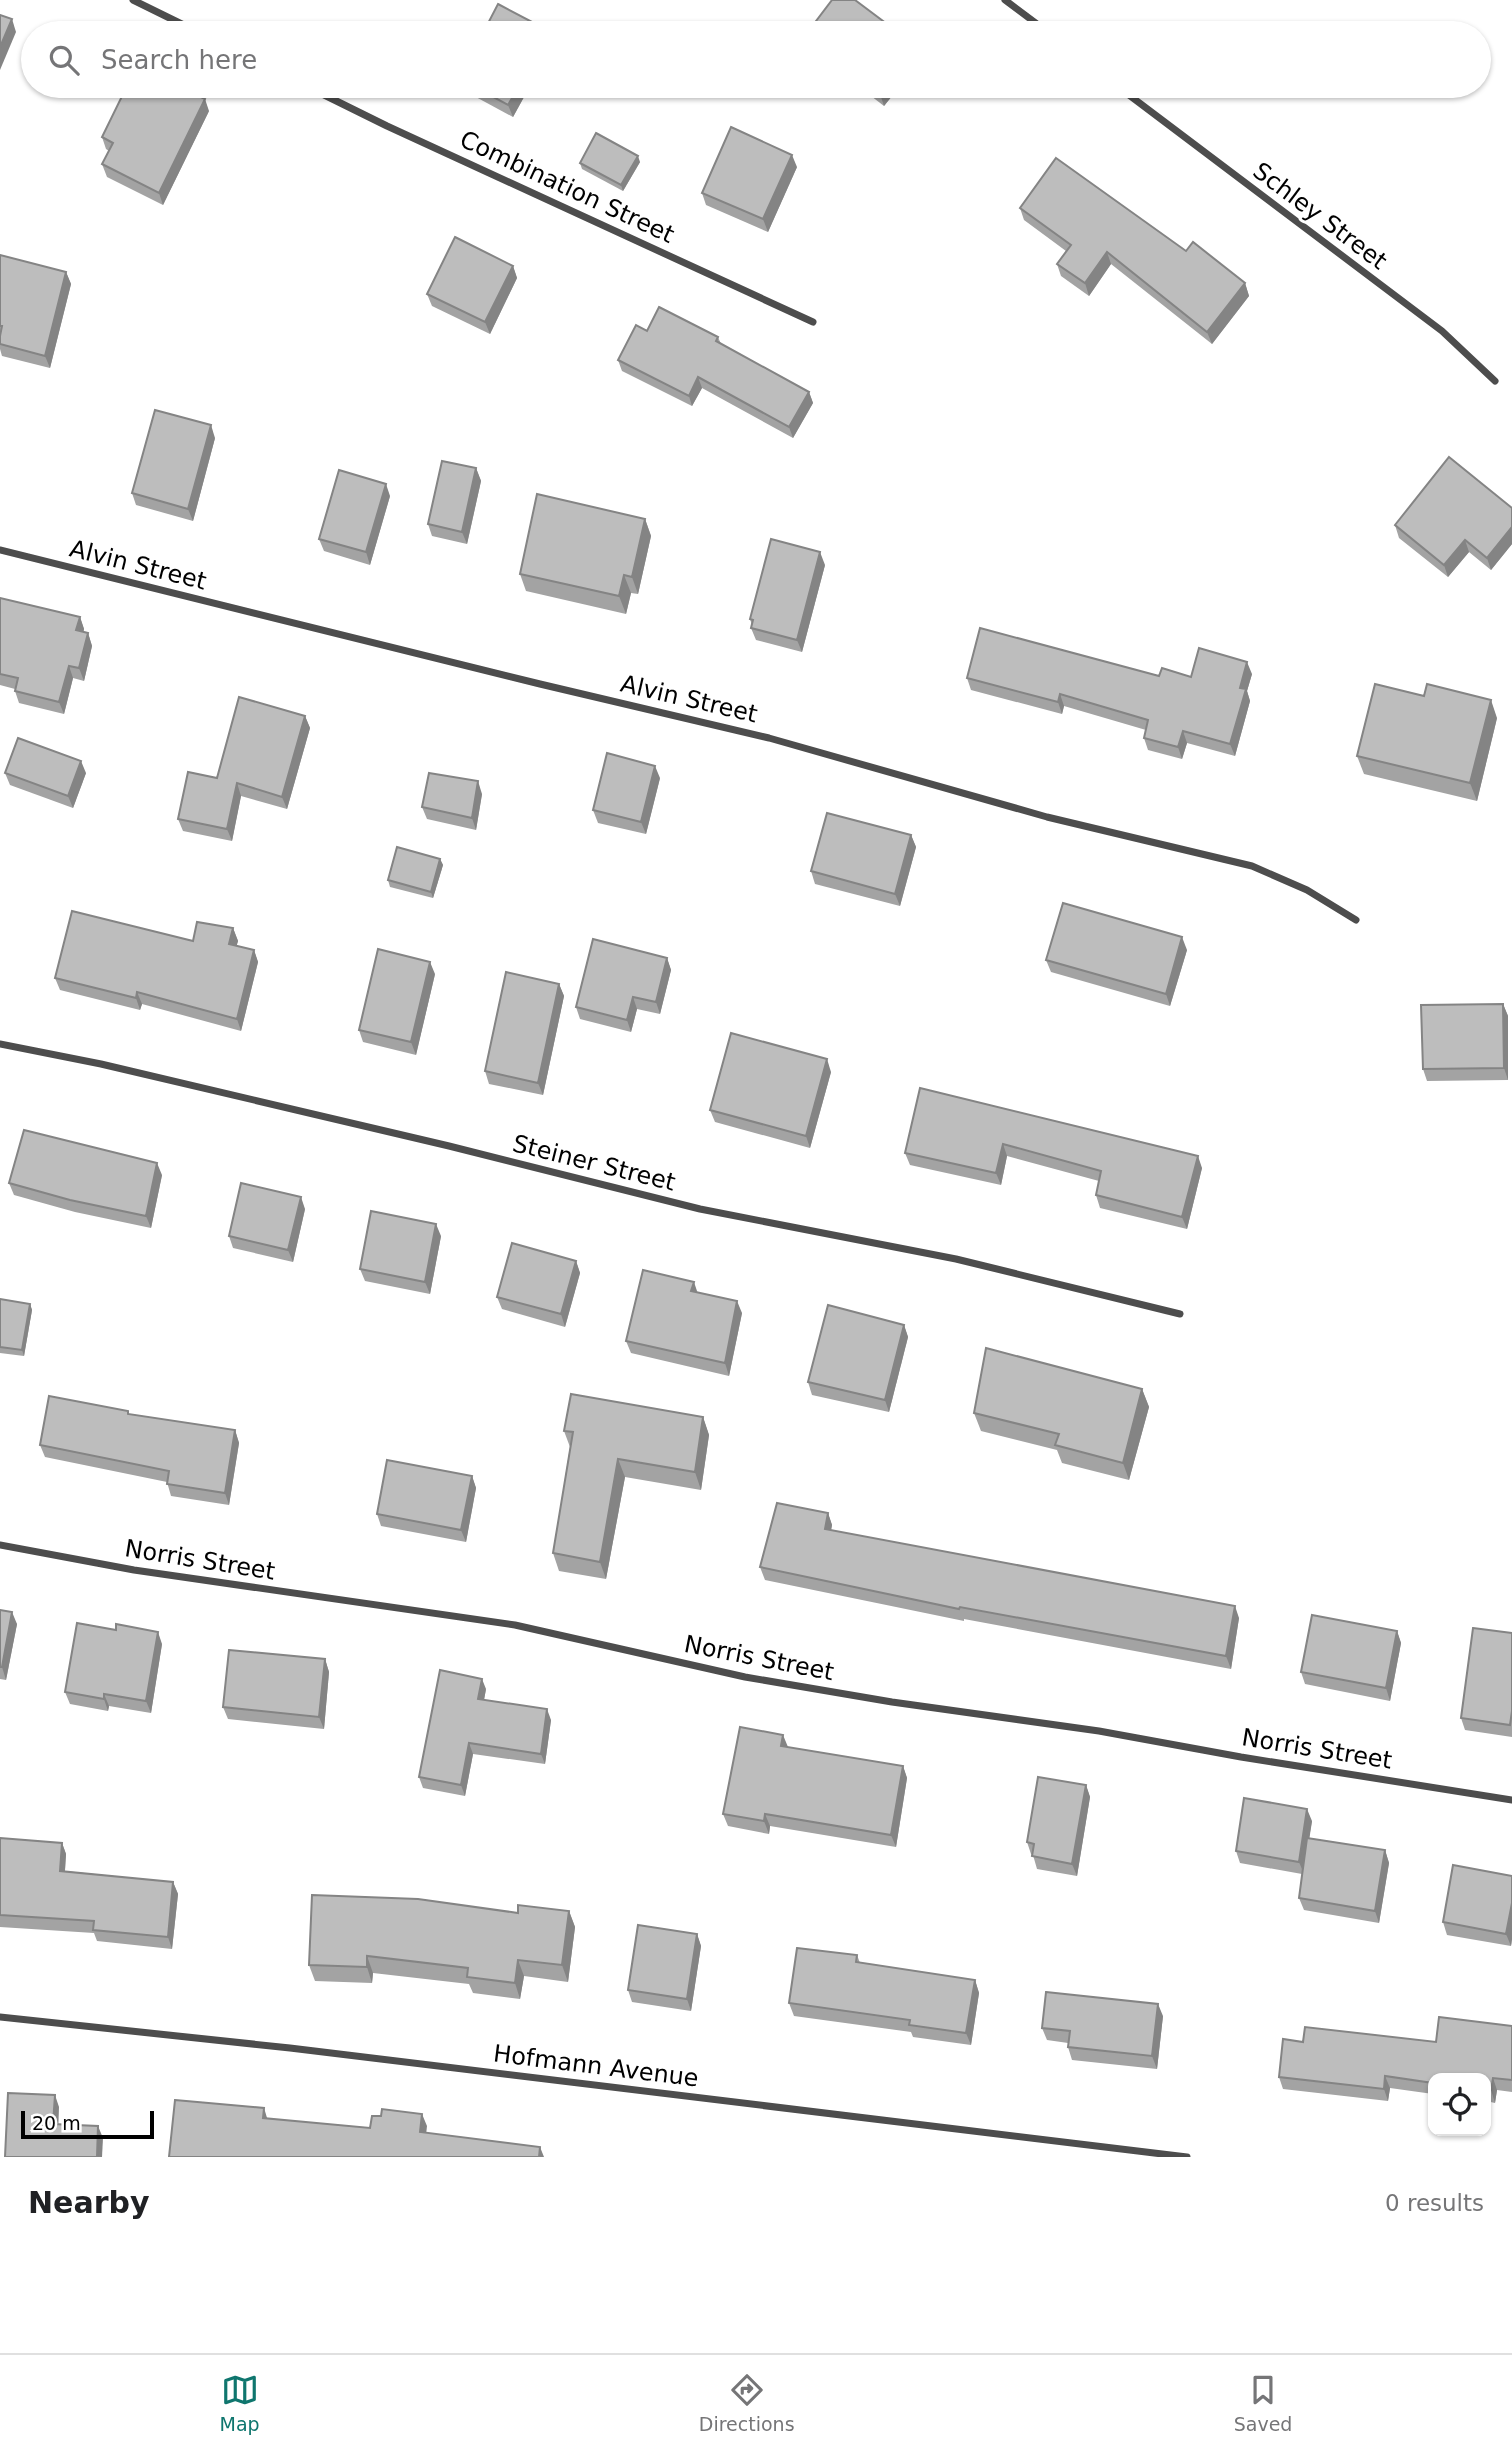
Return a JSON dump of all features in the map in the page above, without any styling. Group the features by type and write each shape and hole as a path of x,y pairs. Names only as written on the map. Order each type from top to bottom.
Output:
{"street":[{"path":"133,0 176,21"},
{"path":"1006,0 1033,21"},
{"name":"Combination Street","path":"330,98 813,321"},
{"name":"Schley Street","path":"1133,98 1442,331 1495,381"},
{"name":"Alvin Street","path":"0,550 526,681 769,738 1046,817 1252,866 1307,890 1356,920"},
{"name":"Steiner Street","path":"0,1044 101,1064 700,1209 956,1259 1180,1314"},
{"name":"Norris Street","path":"0,1545 134,1570 515,1625 745,1678 1099,1731 1241,1757 1512,1800"},
{"name":"Hofmann Avenue","path":"0,2017 290,2048 1187,2157"}],"building":[{"path":"832,0 855,0 883,21 816,21"},
{"path":"498,4 530,21 489,21"},
{"path":"0,15 12,19 0,47"},
{"path":"121,98 205,99 159,193 102,164 113,143 102,137"},
{"path":"495,98 512,98 508,105"},
{"path":"731,127 792,155 763,219 702,193"},
{"path":"596,133 638,156 621,185 580,163"},
{"path":"1056,158 1186,251 1193,242 1245,283 1207,332 1107,252 1085,283 1057,264 1071,245 1020,208"},
{"path":"455,237 513,266 485,322 427,294"},
{"path":"0,255 66,272 45,356 0,344"},
{"path":"659,307 718,337 716,341 809,392 789,427 698,377 689,396 618,360 636,325 647,331"},
{"path":"155,410 211,425 188,509 132,493"},
{"path":"1449,457 1512,508 1512,527 1487,558 1465,540 1444,565 1395,525"},
{"path":"442,461 476,468 462,532 428,524"},
{"path":"339,470 386,484 366,552 319,539"},
{"path":"537,494 645,519 632,577 624,575 619,596 520,574"},
{"path":"771,539 820,552 797,640 751,628 753,620 750,619"},
{"path":"0,598 80,617 76,630 88,633 79,668 69,666 59,702 15,691 18,678 0,674"},
{"path":"980,628 1159,676 1162,668 1191,677 1199,648 1247,662 1240,688 1246,689 1230,744 1183,731 1178,747 1144,738 1148,720 1060,694 1058,702 967,678"},
{"path":"1375,684 1424,696 1427,684 1491,700 1470,783 1357,756"},
{"path":"239,697 305,716 282,797 237,783 227,829 178,819 188,772 217,778"},
{"path":"18,738 81,761 68,796 5,773"},
{"path":"607,753 655,766 641,822 593,810"},
{"path":"429,773 478,781 472,818 422,807"},
{"path":"827,813 911,835 895,894 811,871"},
{"path":"397,847 440,859 431,892 388,880"},
{"path":"1063,903 1182,937 1166,994 1046,960"},
{"path":"72,911 193,941 197,922 233,928 229,944 254,950 237,1019 137,992 136,998 55,978"},
{"path":"593,939 667,958 656,1002 633,997 627,1020 576,1007"},
{"path":"378,949 430,962 411,1042 359,1030"},
{"path":"506,972 559,984 538,1083 485,1071"},
{"path":"1503,1004 1504,1068 1423,1069 1421,1005"},
{"path":"731,1033 827,1059 806,1136 710,1110"},
{"path":"920,1088 1198,1156 1182,1217 1096,1195 1101,1171 1003,1144 996,1173 905,1153"},
{"path":"24,1130 157,1163 146,1216 70,1200 9,1183"},
{"path":"241,1183 301,1197 288,1250 229,1236"},
{"path":"371,1211 436,1224 425,1282 360,1269"},
{"path":"512,1243 576,1261 561,1314 497,1297"},
{"path":"643,1270 694,1282 691,1291 737,1301 725,1363 626,1341"},
{"path":"0,1299 30,1304 22,1350 0,1347"},
{"path":"828,1305 904,1325 885,1400 808,1382"},
{"path":"986,1348 1142,1389 1123,1463 1055,1445 1059,1434 974,1413"},
{"path":"571,1394 703,1417 695,1472 618,1459 600,1562 553,1553 573,1432 564,1431"},
{"path":"49,1396 128,1411 128,1414 235,1430 225,1493 167,1484 169,1471 40,1445"},
{"path":"387,1460 472,1476 461,1530 377,1514"},
{"path":"777,1503 828,1513 825,1529 1235,1606 1226,1656 960,1607 959,1609 760,1567"},
{"path":"0,1610 12,1612 2,1667 0,1667"},
{"path":"1312,1615 1397,1631 1386,1688 1301,1672"},
{"path":"77,1623 116,1630 116,1624 158,1632 146,1701 104,1694 104,1699 65,1692"},
{"path":"1473,1628 1512,1633 1510,1725 1461,1718"},
{"path":"229,1650 325,1659 319,1717 223,1707"},
{"path":"440,1670 482,1679 478,1699 547,1709 541,1754 469,1743 461,1785 419,1777"},
{"path":"740,1727 783,1735 781,1746 903,1766 891,1835 765,1814 764,1821 723,1814"},
{"path":"1038,1777 1086,1785 1072,1864 1032,1856 1034,1844 1027,1842"},
{"path":"1244,1798 1307,1809 1299,1862 1236,1851"},
{"path":"0,1838 62,1843 60,1871 173,1882 168,1937 93,1930 94,1921 0,1915"},
{"path":"1307,1838 1385,1850 1375,1911 1299,1898"},
{"path":"1453,1865 1512,1876 1512,1903 1506,1934 1443,1922"},
{"path":"312,1895 418,1899 518,1913 518,1905 569,1911 562,1965 518,1960 515,1983 467,1977 468,1968 367,1956 367,1967 309,1965"},
{"path":"638,1925 697,1934 687,1999 628,1990"},
{"path":"797,1948 857,1955 856,1962 975,1980 966,2033 909,2025 910,2020 789,2003"},
{"path":"1046,1992 1158,2004 1152,2056 1068,2047 1070,2031 1042,2028"},
{"path":"1439,2017 1512,2026 1512,2080 1493,2078 1491,2090 1491,2073 1428,2073 1428,2082 1385,2076 1384,2089 1279,2077 1283,2039 1303,2042 1305,2027 1436,2042"},
{"path":"8,2093 55,2095 53,2124 98,2126 97,2157 5,2157"},
{"path":"175,2100 264,2108 263,2118 370,2128 372,2116 381,2116 382,2109 422,2114 420,2132 540,2147 539,2157 169,2157"}]}
